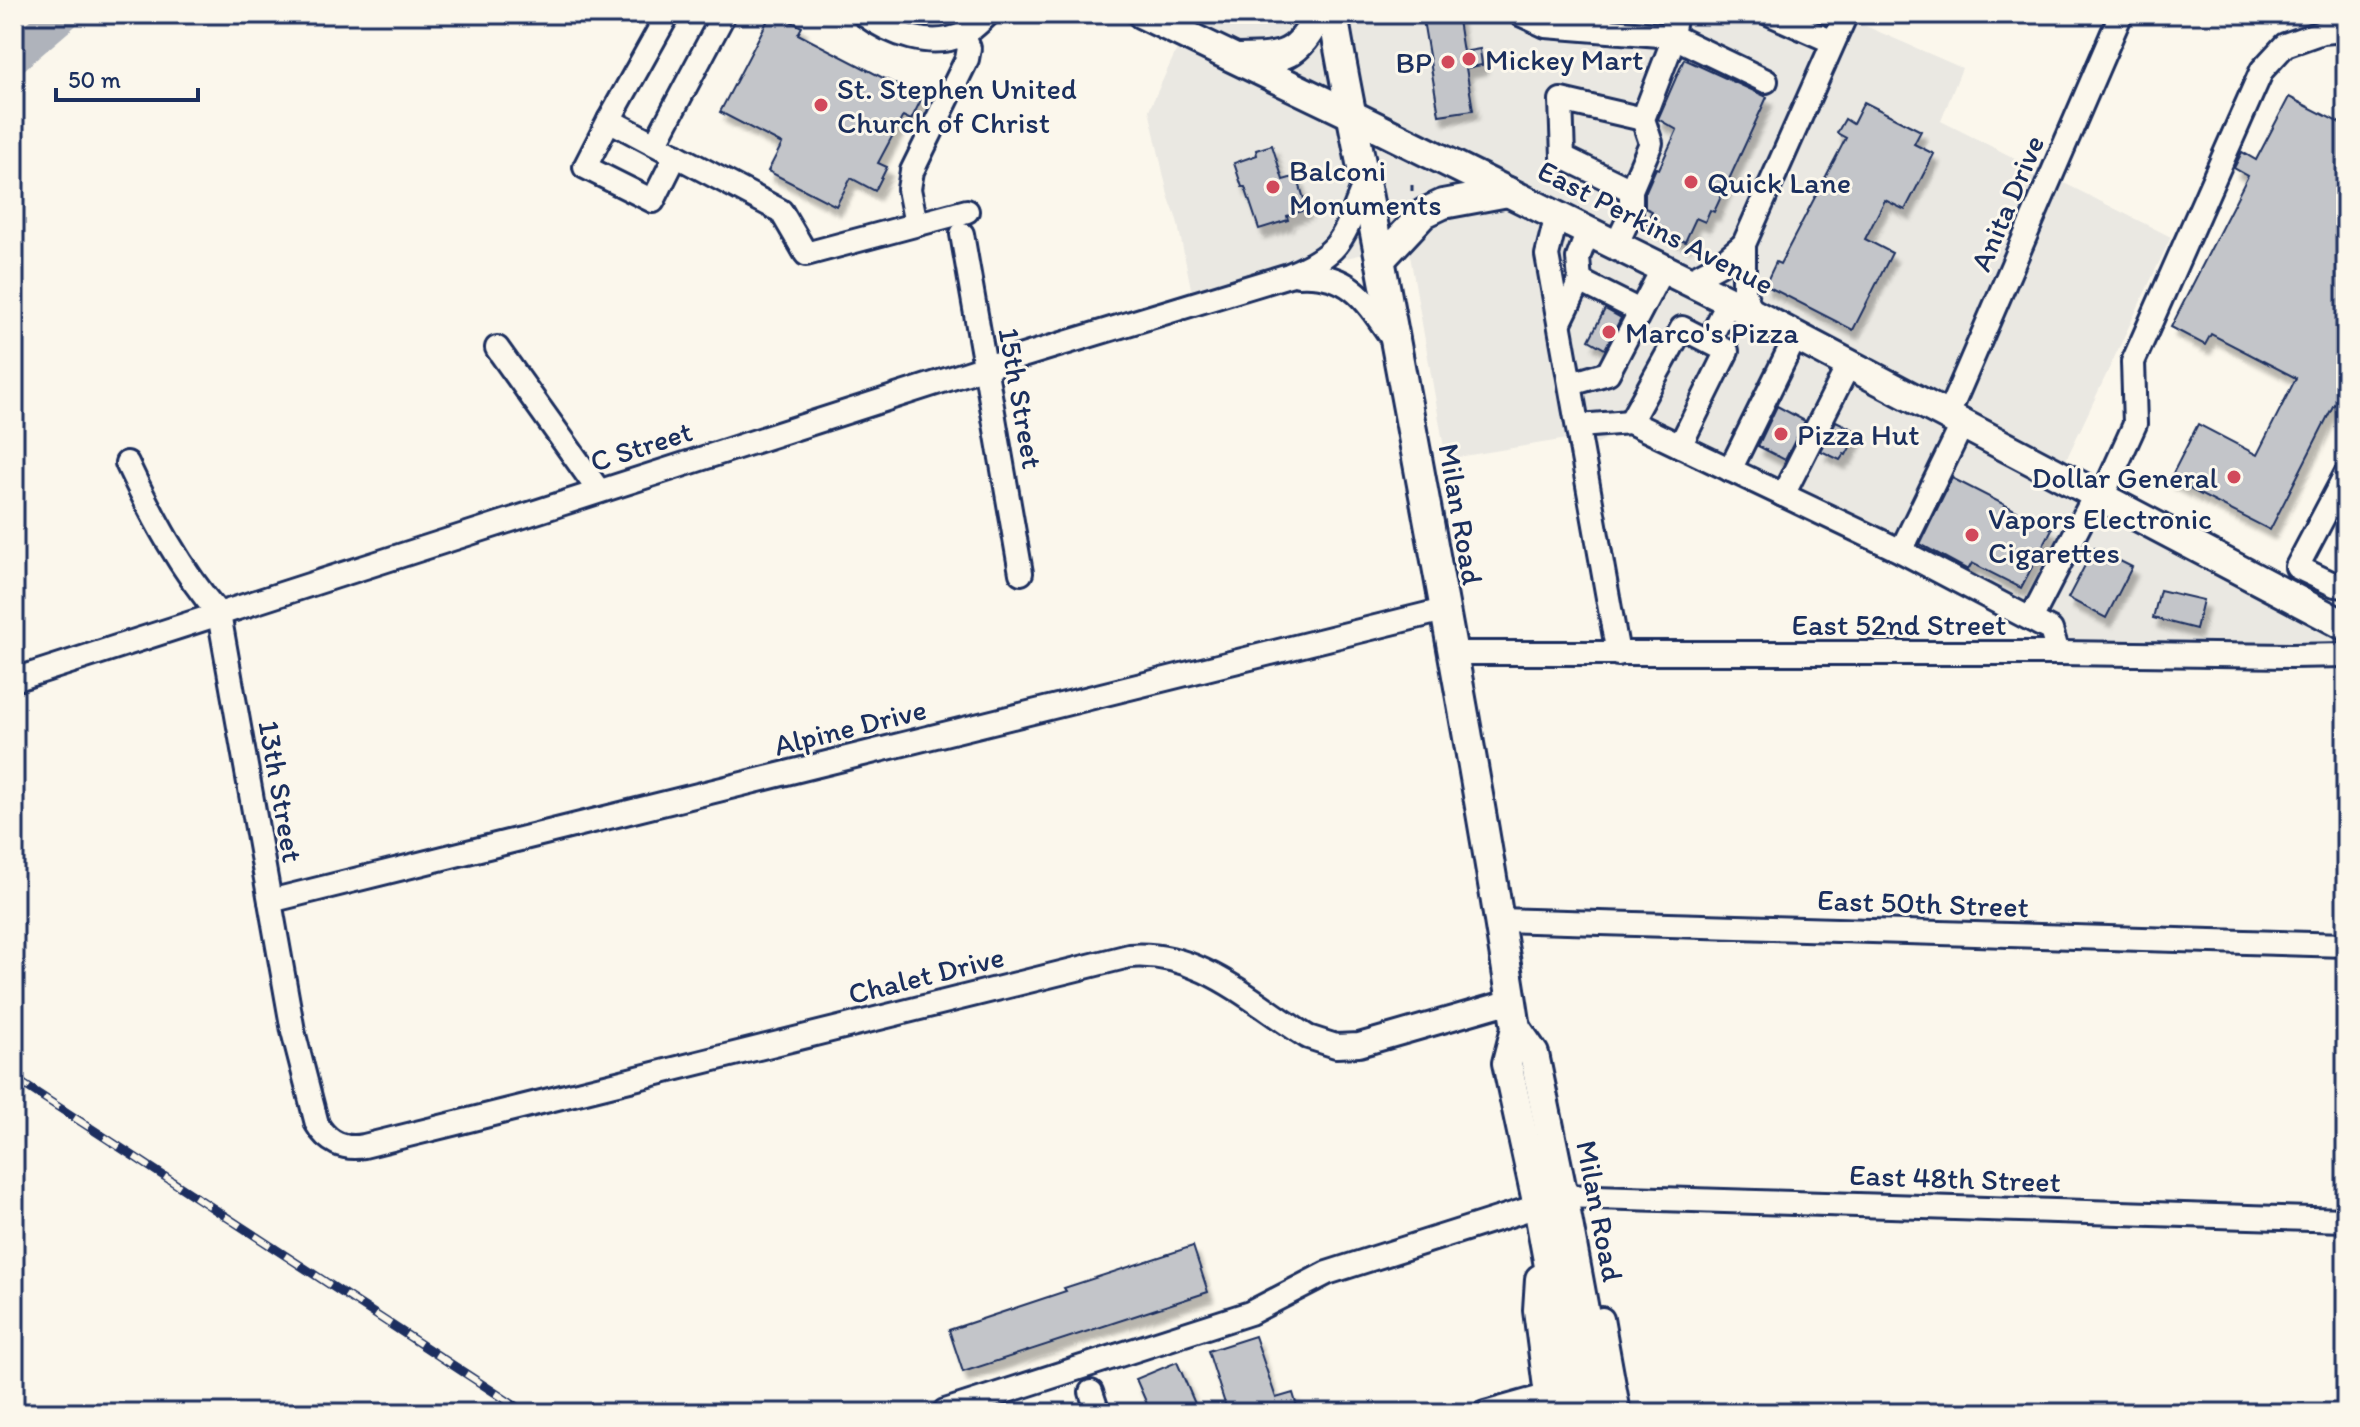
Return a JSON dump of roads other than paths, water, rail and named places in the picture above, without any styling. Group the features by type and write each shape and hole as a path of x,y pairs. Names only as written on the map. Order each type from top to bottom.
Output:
{"main road":[{"name":"East Perkins Avenue","path":"1142,14 1740,307 2346,626"},
{"path":"1234,59 1290,54 1306,39 1320,14"},
{"name":"Milan Road","path":"1333,14 1453,653 1514,1014 1507,1063 1603,1413"},
{"path":"1380,260 1424,213 1443,204 1508,192"},
{"path":"1548,1211 1586,1250 1602,1319"},
{"path":"1548,1211 1538,1310 1551,1404"},
{"name":"Milan Road","path":"1548,1211 1576,1413"}],"street":[{"path":"668,14 585,167 653,201 676,155"},
{"path":"655,144 724,14"},
{"path":"863,14 903,36 933,41 963,34 988,14"},
{"path":"1520,14 1546,26 1674,25 1766,81"},
{"path":"1770,14 1833,42"},
{"path":"1709,341 1740,307 1744,291 1744,244 1846,14"},
{"name":"Anita Drive","path":"1901,551 2121,14"},
{"path":"1616,245 1631,214 1631,190 1651,143 1643,119 1669,51 1674,25"},
{"path":"2031,619 2135,424 2133,362 2262,70 2285,45 2322,32 2346,30"},
{"path":"916,224 909,189 912,171 967,59 969,48 963,34"},
{"path":"1631,190 1563,157 1561,100 1643,119"},
{"path":"609,120 781,211 806,254 967,211"},
{"name":"C Street","path":"14,680 986,367 1289,275 1316,263 1334,250 1364,185"},
{"path":"1557,215 1547,255 1618,654"},
{"path":"1560,322 1580,281 1578,258 1588,231"},
{"name":"15th Street","path":"962,234 1021,573"},
{"path":"1688,281 1720,264 1744,244"},
{"path":"1571,384 1608,373 1663,268"},
{"name":"C Street","path":"1289,275 1319,274 1345,283 1364,299 1395,341"},
{"path":"1580,281 1640,311"},
{"path":"1630,422 1682,328 1727,351 1680,446"},
{"path":"1730,470 1796,336"},
{"path":"497,348 599,491"},
{"path":"1783,495 1849,364"},
{"path":"1579,426 1630,422 1901,551 2031,619 2051,630 2058,653"},
{"name":"13th Street","path":"127,463 158,526 202,594 219,614 293,1031 314,1114 322,1132 337,1144"},
{"path":"2346,474 2297,567 2335,585 2346,586"},
{"name":"Alpine Drive","path":"270,901 1444,610"},
{"name":"East 52nd Street","path":"1453,653 2346,655"},
{"name":"East 50th Street","path":"1498,920 2346,945"},
{"name":"Chalet Drive","path":"337,1144 350,1148 364,1146 1129,956 1157,955 1190,963 1308,1037 1341,1047 1514,1014"},
{"name":"East 48th Street","path":"945,1411 1250,1313 1327,1273 1548,1211 2346,1220"},
{"name":"Milan Road","path":"1602,1319 1619,1413"},
{"path":"1485,1413 1551,1404"}],"waterway":[{"path":"14,56 63,14"}],"railway":[{"path":"14,1078 526,1413"}],"place":[{"name":"Mickey Mart","path":"1469,59"},
{"name":"BP","path":"1448,62"},
{"name":"St. Stephen United Church of Christ","path":"821,105"},
{"name":"Quick Lane","path":"1691,182"},
{"name":"Balconi Monuments","path":"1273,187"},
{"name":"Marco's Pizza","path":"1609,332"},
{"name":"Pizza Hut","path":"1781,434"},
{"name":"Dollar General","path":"2234,477"},
{"name":"Vapors Electronic Cigarettes","path":"1972,535"}]}
